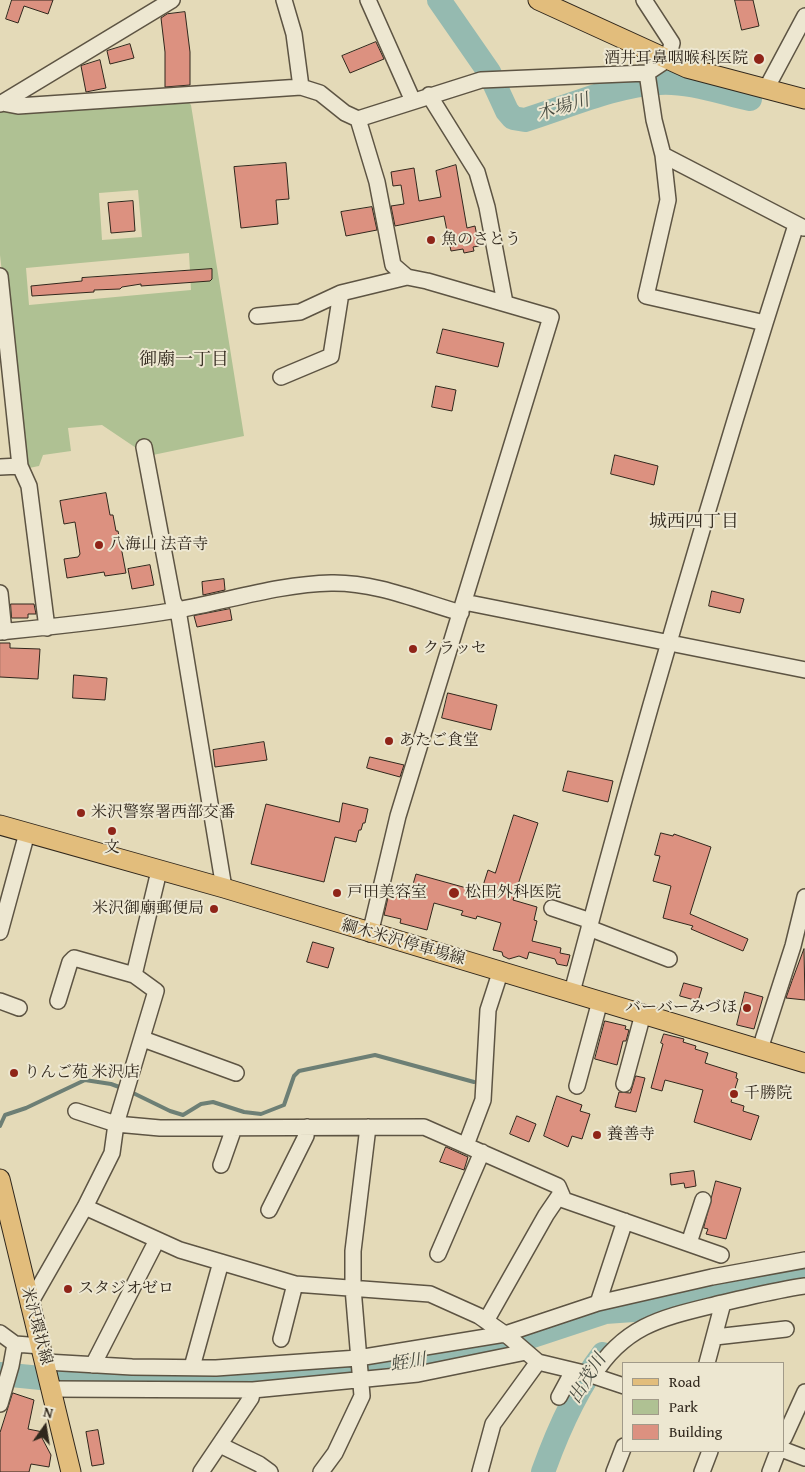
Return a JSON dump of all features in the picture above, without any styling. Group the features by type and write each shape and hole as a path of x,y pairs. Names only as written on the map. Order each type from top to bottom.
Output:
{"main road":[{"path":"538,0 687,68 805,99"},
{"name":"綱木米沢停車場線","path":"0,825 224,888 370,934 501,970 805,1063"},
{"name":"米沢環状線","path":"0,1179 71,1472"}],"street":[{"path":"1,104 172,0"},
{"path":"284,0 294,34 301,87"},
{"path":"368,0 413,101"},
{"path":"1,104 18,106 301,87 320,93 345,113 358,119 481,80 647,74 668,60 672,43 644,0"},
{"path":"766,89 805,16"},
{"path":"647,74 654,120 663,155 668,200 646,296 765,323"},
{"path":"429,95 477,172 487,207 505,303"},
{"path":"358,119 377,182 393,265 407,277"},
{"path":"572,992 669,644 765,323 801,227 663,155"},
{"path":"0,276 20,466 29,486 48,628"},
{"path":"256,316 300,312 342,293 407,277 427,280 551,317 398,816 370,934"},
{"path":"281,377 331,356 342,293"},
{"path":"144,447 174,601 178,610 224,888"},
{"path":"0,467 20,466"},
{"path":"0,593 2,632 48,628 178,610 302,585 332,583 370,587 462,607 805,670"},
{"path":"0,932 27,833"},
{"path":"134,976 159,871"},
{"path":"760,1049 805,897"},
{"path":"552,908 669,959"},
{"path":"29,1305 85,1207 112,1152 116,1124 128,1090 156,991 134,976 74,958 70,962 58,1001"},
{"path":"466,1145 483,1100 488,1010 501,970"},
{"path":"0,1001 19,1008"},
{"path":"577,1086 600,1001"},
{"path":"624,1084 644,1014"},
{"path":"143,1039 236,1073"},
{"path":"76,1111 116,1124 160,1128 424,1127 558,1186 564,1200 721,1255"},
{"path":"269,1210 306,1136 307,1127"},
{"path":"321,1472 335,1453 362,1396 352,1288 353,1251 368,1127"},
{"path":"221,1165 234,1128"},
{"path":"438,1254 482,1152"},
{"path":"486,1321 546,1214 561,1193"},
{"path":"688,1243 702,1200"},
{"path":"85,1207 180,1250 295,1284 430,1294 486,1321 520,1346 583,1373 622,1385"},
{"path":"598,1303 625,1221"},
{"path":"93,1365 157,1240"},
{"path":"47,1369 93,1365 360,1370 418,1374 520,1346 598,1303 712,1277 805,1260"},
{"path":"192,1367 221,1262"},
{"path":"281,1339 295,1284"},
{"path":"560,1396 583,1373 607,1354 647,1326 667,1316 776,1290 805,1286"},
{"path":"707,1362 724,1303"},
{"path":"715,1337 786,1329"},
{"path":"0,1333 47,1369 253,1390 360,1370 520,1346"},
{"path":"2,1393 11,1366 15,1344"},
{"path":"480,1472 493,1424 520,1346"},
{"path":"201,1472 251,1398 253,1390"},
{"path":"785,1436 805,1392"},
{"path":"220,1445 259,1464 270,1472"},
{"path":"785,1450 805,1458"},
{"path":"614,1472 622,1451"},
{"path":"702,1472 710,1452"},
{"path":"770,1472 778,1452"}],"green space":[{"path":"177,89 191,105 244,436 148,456 102,425 68,428 71,451 43,455 39,466 24,469 0,255 0,108","holes":["138,190 142,237 102,240 99,193","189,253 191,290 29,305 26,268"]}],"building":[{"path":"12,0 53,0 48,14 24,6 18,23 6,19"},
{"path":"735,0 753,0 759,26 742,30"},
{"path":"185,12 190,52 190,85 165,87 165,52 161,18 167,14"},
{"path":"376,42 384,59 350,73 342,56"},
{"path":"130,44 134,58 110,64 107,51"},
{"path":"100,60 106,88 86,92 81,66"},
{"path":"286,163 289,199 276,200 278,224 241,228 234,167"},
{"path":"456,165 467,228 475,226 479,246 473,247 474,251 464,253 463,249 451,251 444,216 395,226 391,206 404,204 401,185 393,186 391,172 414,168 419,201 441,197 436,171"},
{"path":"133,201 135,231 111,233 108,203"},
{"path":"372,207 377,230 346,236 341,212"},
{"path":"212,269 212,279 210,281 141,286 141,284 120,289 94,290 94,292 32,296 31,286 82,281 82,278"},
{"path":"443,329 504,343 498,367 437,353"},
{"path":"436,386 456,390 452,411 432,407"},
{"path":"615,455 658,466 654,485 611,474"},
{"path":"106,493 110,515 113,515 116,531 118,531 126,573 105,576 104,572 67,578 64,559 78,557 80,554 75,522 64,524 60,501"},
{"path":"150,565 154,585 132,589 128,569"},
{"path":"224,579 225,590 203,595 202,582"},
{"path":"712,591 744,599 740,613 709,606"},
{"path":"11,604 34,604 36,614 28,614 28,618 12,618"},
{"path":"230,609 232,620 197,627 194,616"},
{"path":"0,643 10,643 10,648 40,649 38,679 0,677"},
{"path":"74,675 107,678 105,700 73,698"},
{"path":"448,693 497,705 491,730 442,718"},
{"path":"264,742 267,760 215,767 213,750"},
{"path":"370,757 404,765 400,777 367,768"},
{"path":"568,771 613,781 608,802 563,791"},
{"path":"343,803 368,809 365,823 363,823 361,830 359,830 356,842 335,837 324,882 251,864 266,804 339,822"},
{"path":"514,815 538,823 513,900 537,907 534,920 537,921 532,941 561,948 560,953 570,955 567,966 557,964 555,959 529,952 527,959 519,956 509,959 503,956 502,952 493,950 501,923 477,916 476,919 461,915 463,911 434,903 427,930 400,923 401,919 384,915 389,893 409,898 416,874 481,892 488,870 495,873"},
{"path":"661,833 673,836 674,834 711,847 690,914 748,939 743,951 691,929 693,926 663,918 671,886 653,881 660,856 655,855"},
{"path":"313,942 334,948 328,968 307,962"},
{"path":"804,949 805,1000 786,998 792,981"},
{"path":"684,983 702,988 698,1001 680,996"},
{"path":"745,992 763,997 754,1029 737,1025"},
{"path":"605,1021 626,1026 625,1029 629,1030 626,1041 623,1041 617,1065 595,1059"},
{"path":"664,1034 684,1039 683,1042 696,1046 695,1049 708,1053 705,1063 737,1073 736,1078 738,1079 731,1102 744,1106 743,1111 759,1116 751,1140 694,1122 703,1090 665,1080 662,1091 651,1088"},
{"path":"636,1076 645,1078 636,1112 615,1107 619,1092 630,1093"},
{"path":"557,1096 582,1105 580,1111 590,1114 582,1139 572,1136 568,1147 544,1136"},
{"path":"517,1116 536,1124 529,1142 510,1134"},
{"path":"446,1147 468,1157 464,1170 440,1162"},
{"path":"694,1171 696,1186 685,1188 684,1183 671,1185 670,1174"},
{"path":"716,1181 741,1188 726,1239 706,1234 708,1229 704,1228"},
{"path":"13,1393 34,1400 28,1429 43,1432 42,1438 51,1455 49,1467 31,1464 29,1472 0,1472 0,1433"},
{"path":"98,1430 104,1464 92,1466 86,1432"}],"waterway":[{"name":"木場川","path":"439,0 489,72 507,111 513,118 525,120 609,92 659,83 694,86 750,99"},
{"path":"129,1091 170,1111 183,1115 201,1104 213,1102 244,1112 261,1114 284,1105 294,1076 299,1071 375,1055 474,1082"},
{"path":"0,1126 5,1115 26,1108 85,1080 111,1084 122,1088"},
{"name":"蛭川","path":"0,1374 61,1380 148,1381 314,1376 365,1370 496,1348 605,1312 662,1308 702,1290 747,1281 805,1274"},
{"name":"出茂川","path":"543,1472 568,1410 584,1381 603,1354"}],"place":[{"name":"酒井耳鼻咽喉科医院","path":"759,59"},
{"name":"魚のさとう","path":"431,240"},
{"name":"八海山 法音寺","path":"99,545"},
{"name":"クラッセ","path":"413,649"},
{"name":"あたご食堂","path":"389,741"},
{"name":"米沢警察署西部交番","path":"81,813"},
{"name":"文","path":"112,831"},
{"name":"戸田美容室","path":"337,893"},
{"name":"松田外科医院","path":"454,893"},
{"name":"米沢御廟郵便局","path":"214,909"},
{"name":"バーバーみづほ","path":"747,1008"},
{"name":"りんご苑 米沢店","path":"14,1073"},
{"name":"千勝院","path":"734,1094"},
{"name":"養善寺","path":"597,1135"},
{"name":"スタジオゼロ","path":"68,1289"}],"district":[{"name":"御廟一丁目","path":"184,360"},
{"name":"城西四丁目","path":"694,522"}]}
